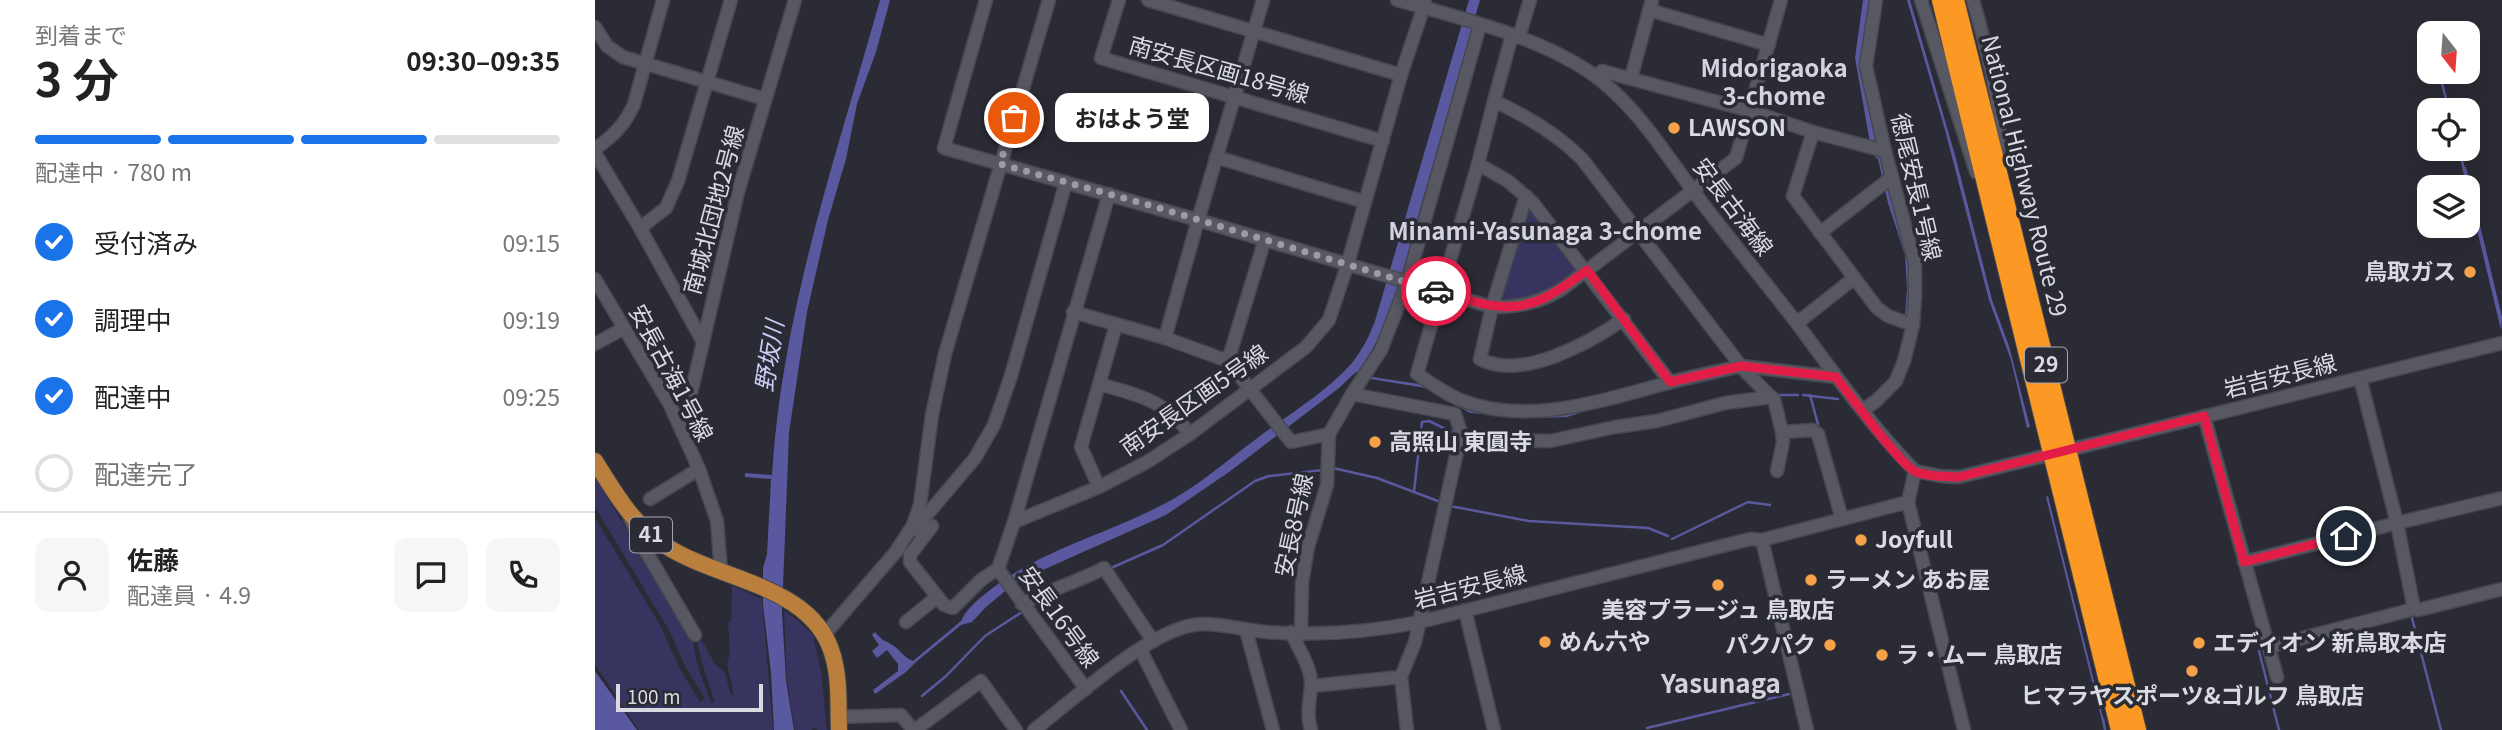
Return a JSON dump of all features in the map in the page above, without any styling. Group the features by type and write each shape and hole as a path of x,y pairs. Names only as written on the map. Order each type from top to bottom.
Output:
{"highway":[{"name":"National Highway Route 29","path":"1941,0 1990,201 2137,730"},
{"name":"National Highway Route 29","path":"1955,0 1996,162 2120,730"}],"main road":[{"name":"41","path":"595,461 627,511 642,527 668,547 784,598 813,617 825,634 836,668 838,724"}],"street":[{"path":"663,0 634,104 617,133 595,151 702,340"},
{"name":"南城北団地2号線","path":"640,228 666,208 671,197 731,0"},
{"name":"南城北団地2号線","path":"682,432 738,192 795,0"},
{"path":"986,0 944,148 1198,219 1347,266 1492,307 1515,307 1543,300 1562,289 1736,159 1781,0"},
{"path":"895,553 913,525 920,505 937,386 1049,0"},
{"name":"南安長区画18号線","path":"1119,0 1101,58 1383,141"},
{"path":"1148,0 1401,75"},
{"path":"1165,338 1263,0"},
{"path":"1397,0 1425,4"},
{"path":"1529,0 1494,101 1417,374 1462,401 1527,412 1598,402 1741,366 1836,377"},
{"name":"徳尾安長1号線","path":"1863,410 1896,381 1904,361 1913,325 1915,263 1866,66 1876,0"},
{"path":"1921,0 1968,150 1990,201"},
{"path":"1973,0 2000,125 1996,162"},
{"name":"安長古海線","path":"1425,4 1454,17 1543,46 1590,72 1622,98 1659,142 1693,191 1889,445 1915,471"},
{"name":"南安長区画5号線","path":"1014,522 1099,487 1147,462 1190,434 1306,346 1329,320 1366,202 1401,75 1425,4"},
{"path":"1627,81 1651,5 1769,45"},
{"name":"安長8号線","path":"1311,730 1308,709 1311,685 1296,632 1308,547 1327,485 1329,434 1381,350 1407,283 1477,24"},
{"path":"595,27 612,51 643,64 765,99"},
{"path":"1602,71 1627,81 1751,111 1813,132 1885,151"},
{"path":"1494,101 1538,123 1571,148 1591,170 1741,366 1774,399 1783,442 1777,471"},
{"path":"1813,132 1793,195 1877,308 1888,316 1913,325"},
{"path":"1216,158 1366,202"},
{"path":"1478,164 1508,181 1526,196 1587,270 1670,382"},
{"path":"1820,233 1892,177"},
{"path":"825,634 971,463 994,425 1011,376 1066,182"},
{"path":"932,526 910,555 910,562 944,605 953,608 982,579 998,569 1109,194"},
{"path":"1526,196 1492,307 1480,359 1490,365 1518,364 1562,354 1595,339 1624,319"},
{"path":"1228,361 1265,239"},
{"name":"安長古海1号線","path":"595,279 670,405 699,470 717,521 727,574"},
{"path":"1797,323 1853,279"},
{"path":"1073,312 1165,338 1228,361 1291,442 1329,434"},
{"path":"1099,487 1081,447 1116,325"},
{"path":"595,344 624,328"},
{"name":"岩吉安長線","path":"1915,471 1959,477 2502,343"},
{"path":"2360,377 2397,523 2414,609"},
{"path":"1099,384 1148,398 1167,409 1190,434"},
{"path":"1352,394 1455,414"},
{"path":"1463,439 1550,441 1657,421 1725,403 1771,397"},
{"path":"1407,730 1401,677 1415,642 1458,447 1463,439 1455,414 1462,401"},
{"path":"2204,416 2277,677"},
{"path":"1782,432 1812,430 1818,434 1842,519"},
{"path":"650,499 699,470"},
{"path":"1915,471 1908,502 1964,730"},
{"path":"2244,562 2502,498"},
{"name":"岩吉安長線","path":"1034,730 1140,649 1172,631 1204,624 1246,630 1374,631 1420,622 1750,539 1762,540 1908,502"},
{"path":"627,511 644,548 695,635"},
{"path":"1762,540 1807,730"},
{"path":"1022,604 1053,588 1104,568 1153,641"},
{"name":"安長16号線","path":"998,569 1086,689"},
{"path":"2268,647 2502,589"},
{"path":"906,622 937,597"},
{"path":"1465,610 1495,730"},
{"path":"1246,630 1273,730"},
{"path":"1140,649 1181,730"},
{"path":"1311,685 1401,677"},
{"path":"838,724 901,715 914,730 981,681 1016,730"}],"shaded area":[{"path":"880,0 890,0 876,52 857,104 846,159 828,220 807,312 789,433 782,612 786,681 794,730 774,730 763,604 763,568 767,554 771,479 745,477 745,473 772,475 778,414 799,294 829,176"},
{"path":"1469,0 1480,0 1401,276 1380,334 1359,370 1361,373 1356,372 1229,472 1166,515 1016,582 972,622 961,625 906,672 875,694 873,690 898,671 898,664 887,650 877,658 872,651 879,645 872,635 875,632 913,661 961,621 978,600 1005,579 1048,555 1138,517 1185,492 1318,394 1352,363 1375,321"},
{"path":"1863,0 1870,0 1863,58 1884,177 1907,255 1910,290 1907,317 1905,255 1888,203 1878,159 1872,154 1855,58"},
{"path":"1907,0 1910,0 1955,155 1992,300 2009,346 2030,427 2027,428 2011,360 1989,300 1945,130"},
{"path":"2462,167 2466,167 2468,175 2464,175"},
{"path":"1529,205 1577,266 1575,273 1551,288 1534,295 1505,300 1500,295"},
{"path":"2480,225 2502,317 2501,330 2479,238"},
{"path":"1742,371 1828,382 1743,373 1612,403 1567,417 1540,418 1470,413 1426,388 1364,378 1366,376 1426,385 1470,410 1540,416 1567,414"},
{"path":"595,477 693,640 697,664 711,703 715,702 696,640 702,641 715,664 725,673 731,695 734,695 727,664 730,653 728,621 731,621 732,586 762,599 773,730 639,730 595,665 595,518 660,625 679,667 700,702 705,699 684,664 670,632 595,507"},
{"path":"2048,496 2104,721 2046,497"},
{"path":"784,611 813,635 821,671 827,730 817,730 816,727 811,730 795,730 787,682"},
{"path":"595,671 637,730 595,730"}],"waterway":[{"path":"2442,84 2446,98"},
{"path":"2462,161 2464,169"},
{"path":"1777,395 1798,395"},
{"path":"1803,395 1838,399"},
{"path":"1810,395 1819,428"},
{"path":"1414,491 1422,422 1429,421 1458,435"},
{"path":"1333,468 1377,478 1443,503"},
{"path":"1111,568 1163,545 1255,481 1269,476 1323,470"},
{"path":"1672,539 1748,502 1770,505"},
{"path":"1450,506 1529,521 1648,528 1668,536"},
{"path":"922,696 985,636 1022,612"},
{"path":"2411,614 2441,730"},
{"path":"2259,651 2279,730"},
{"path":"1121,691 1147,730"},
{"path":"1647,728 1789,694"},
{"path":"2103,719 2105,730"}],"way so far":[{"path":"1014,118 1000,164 1149,205 1436,291"}],"place":[{"name":"おはよう堂","path":"1014,118"},
{"name":"LAWSON","path":"1674,128"},
{"name":"鳥取ガス","path":"2470,272"},
{"name":"高照山 東圓寺","path":"1375,442"},
{"name":"Joyfull","path":"1861,540"},
{"name":"ラーメン あお屋","path":"1811,580"},
{"name":"美容プラージュ 鳥取店","path":"1718,585"},
{"name":"めん六や","path":"1545,642"},
{"name":"エディオン 新鳥取本店","path":"2199,643"},
{"name":"パクパク","path":"1830,645"},
{"name":"ラ・ムー 鳥取店","path":"1882,655"},
{"name":"ヒマラヤスポーツ&ゴルフ 鳥取店","path":"2192,671"}],"district":[{"name":"Midorigaoka 3-chome","path":"1774,83"},
{"name":"Minami-Yasunaga 3-chome","path":"1545,232"},
{"name":"Yasunaga","path":"1721,684"}],"route":[{"path":"1436,291 1492,307 1515,307 1543,300 1587,270 1670,382 1741,366 1755,370 1836,377 1889,445 1915,471 1940,476 1959,477 2204,416 2244,562 2346,536"}],"water label":[{"name":"野坂川","path":"770,356"}]}
